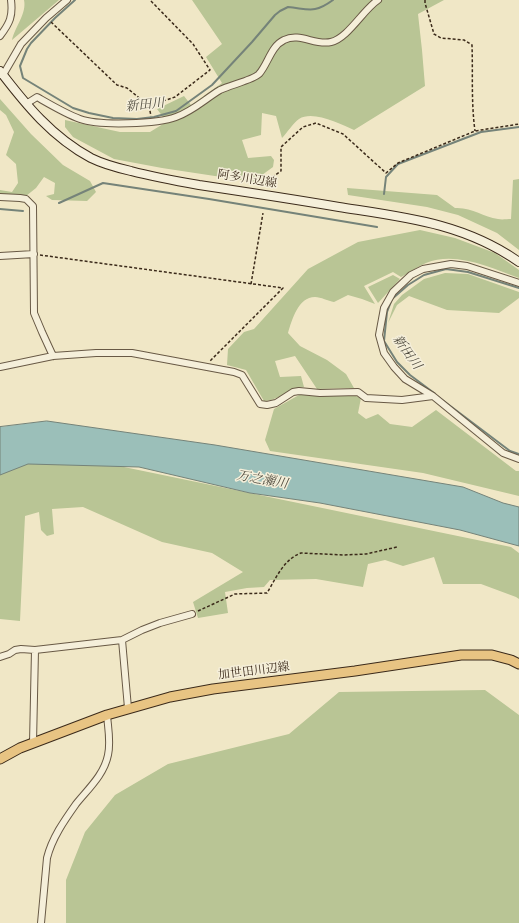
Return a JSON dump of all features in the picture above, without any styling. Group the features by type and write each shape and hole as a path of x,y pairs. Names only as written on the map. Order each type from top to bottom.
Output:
{"main road":[{"name":"阿多川辺線","path":"1,74 39,120 67,142 92,158 107,164 162,179 427,221 471,235 494,246 519,262"},
{"name":"加世田川辺線","path":"0,759 20,748 128,708 170,697 213,689 355,671 461,655 492,655 511,660 519,664"}],"street":[{"path":"0,36 9,23 12,7 11,0"},
{"path":"1,74 21,44 46,18 67,0"},
{"path":"26,104 37,97 81,119 101,123 152,122 176,118 190,111 226,87 259,74 277,45 283,40 296,37 330,43 348,31 378,0"},
{"path":"0,197 26,199 33,206 34,313 53,356"},
{"path":"0,256 34,254"},
{"path":"519,283 482,270 451,264 423,269 410,275 393,292 384,308 379,335 384,353 394,367 405,378 433,396 503,454 519,459"},
{"path":"0,367 53,356 96,353 132,353 234,372 242,376 260,404 267,405 276,403 293,392 299,391 320,394 358,392 366,398 402,400 433,396"},
{"path":"0,657 15,650 21,649 35,650 122,640 160,623 192,614"},
{"path":"122,640 128,708"},
{"path":"33,743 35,650"},
{"path":"41,923 47,858 50,848 54,838 67,817 104,769 108,756 109,741 107,715"}],"path":[{"path":"149,106 175,97 210,70 193,44 150,0"},
{"path":"425,0 434,34 441,38 464,40 472,45 474,91 473,111 475,130"},
{"path":"53,24 117,85 127,88 149,106 150,110"},
{"path":"268,180 281,171 281,147 303,127 316,123 343,134 386,173 398,163 475,130 519,124"},
{"path":"251,284 263,213"},
{"path":"34,254 283,288 204,367"},
{"path":"192,614 235,594 266,593 286,563 295,555 301,553 344,555 366,554 397,547"}],"green space":[{"path":"24,0 59,0 12,40 24,10"},
{"path":"192,0 444,0 418,14 425,86 354,130 326,119 312,116 299,119 292,125 282,138 276,116 262,113 261,135 242,140 248,158 271,156 274,160 273,167 262,175 261,183 114,159 73,137 65,127 65,120 120,132 150,132 163,124 163,117 157,109 184,96 191,105 222,83 206,57 222,44"},
{"path":"0,99 31,134 63,165 90,181 96,192 87,201 52,200 46,196 54,194 55,183 44,177 36,188 26,196 0,194 0,190 12,192 18,183 16,164 6,155 14,132 6,115 0,110"},
{"path":"519,179 519,250 497,233 458,215 427,207 348,195 347,188 437,195 455,208 467,209 493,218 511,219 513,180"},
{"path":"420,230 455,238 495,253 519,270 519,278 473,262 449,259 437,260 419,266 401,277 393,272 364,286 375,304 348,295 334,302 315,297 304,301 297,310 288,333 300,346 327,360 346,374 354,388 317,389 295,356 275,361 280,377 301,376 304,387 293,389 275,399 264,401 246,370 227,365 228,349 244,332 254,329 308,269 358,242"},
{"path":"445,273 468,274 519,292 519,298 499,313 447,310 409,296 397,305 388,323 394,304 402,295 424,279"},
{"path":"393,275 400,279 378,303 368,287"},
{"path":"299,395 356,396 361,398 358,413 366,419 378,414 390,424 412,427 436,410 516,471 519,471 519,496 423,473 270,451 265,440 274,409"},
{"path":"32,448 511,547 519,553 519,599 481,584 443,584 434,557 403,566 385,560 368,564 363,587 316,579 270,580 264,587 225,592 228,613 198,618 193,602 243,572 212,553 162,542 83,507 52,509 54,534 47,536 41,530 39,512 25,516 20,621 0,619 0,451"},
{"path":"485,690 519,715 519,923 66,923 66,880 85,832 115,795 168,764 289,734 339,692"}],"water":[{"name":"万之瀬川","path":"47,421 215,445 463,487 503,503 519,507 519,546 460,530 320,503 250,493 139,467 28,464 0,475 0,427"}],"waterway":[{"name":"新田川","path":"75,0 31,43 20,66 23,78 73,108 113,118 137,119 154,117 176,111 212,85 280,11 288,7 311,10 316,9 333,0"},
{"path":"384,194 386,177 398,164 481,132 519,127"},
{"path":"59,203 103,183 377,227"},
{"path":"0,209 23,211"},
{"name":"新田川","path":"434,393 410,375 397,362 384,341 387,312 392,299 408,285 424,275 446,269 468,272 519,288"},
{"name":"新田川","path":"437,396 510,451 519,454"}]}
